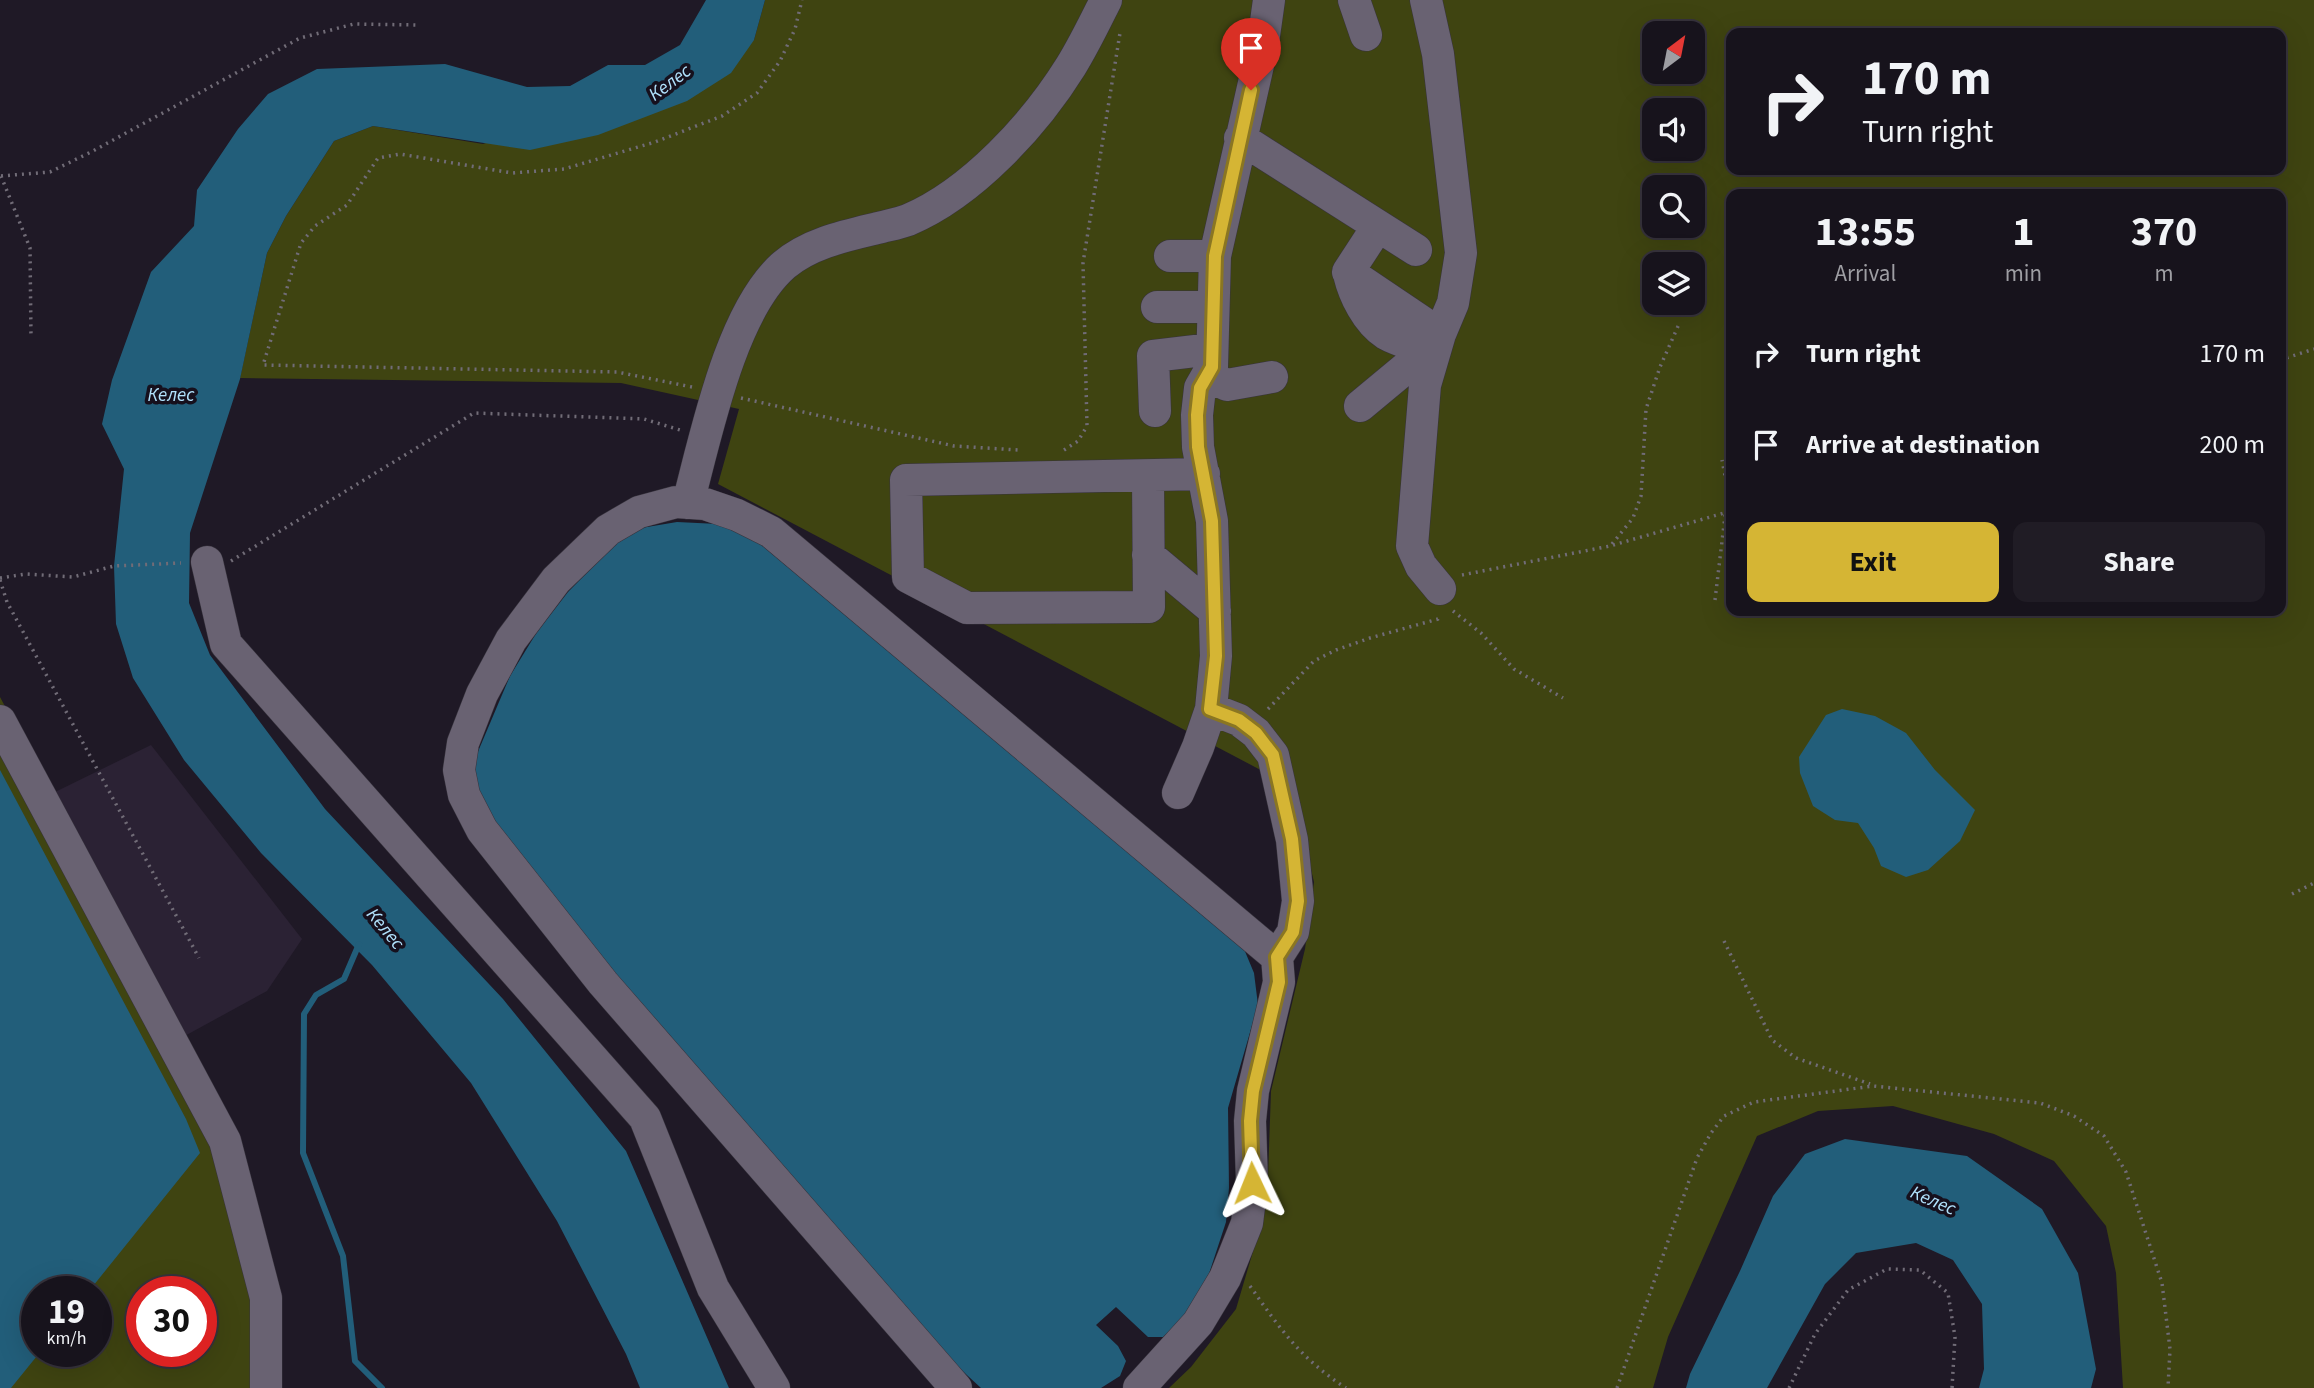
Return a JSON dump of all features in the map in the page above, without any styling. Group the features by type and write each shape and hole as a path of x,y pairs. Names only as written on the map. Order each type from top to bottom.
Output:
{"street":[{"path":"1148,540 1194,475 1200,388 1210,363 1215,256 1263,43 1269,0"},
{"path":"1354,0 1366,35"},
{"path":"1426,0 1438,54 1461,253 1453,303 1435,342 1425,385 1412,546 1421,566 1444,598"},
{"path":"688,503 732,350 755,301 784,265 814,246 907,220 949,196 989,166 1036,114 1113,13"},
{"path":"1240,138 1416,250"},
{"path":"1378,226 1349,272 1435,342"},
{"path":"1170,256 1215,256"},
{"path":"1157,307 1213,307"},
{"path":"1360,406 1435,342"},
{"path":"1154,411 1153,356 1210,363 1227,385 1272,377"},
{"path":"1148,477 1149,607 967,608 908,578 906,480 1194,475"},
{"path":"1178,793 1198,747 1210,709 1216,656 1212,521 1194,475"},
{"path":"956,1388 603,983 482,830 464,795 459,770 463,743 482,694 511,640 555,580 608,530 639,512 676,502 705,505 737,515 771,532 1277,957"},
{"path":"1148,540 1215,611"},
{"path":"207,562 226,644 645,1118 713,1288 774,1388"},
{"path":"1139,1388 1198,1323 1225,1279 1247,1223 1252,1183 1250,1121 1253,1091 1279,982 1277,957 1293,932 1298,901 1292,839 1273,755 1256,733 1239,720 1210,709"},
{"path":"0,721 225,1141 266,1298 266,1388"}],"path":[{"path":"802,0 795,29 780,61 757,93 722,116 655,142 564,169 512,173 400,155 378,158 346,205 315,226 301,243 263,365 617,372 954,446 1019,450"},
{"path":"1059,453 1077,441 1087,426 1083,263 1113,13"},
{"path":"31,338 30,248 1,175 50,172 300,38 354,24 418,25"},
{"path":"1610,546 1633,518 1641,496 1646,409 1660,367 1679,324"},
{"path":"2286,358 2314,349"},
{"path":"199,958 7,602 0,579 26,574 73,576 114,566 234,561 474,413 644,419 705,439"},
{"path":"1722,460 1726,481"},
{"path":"1249,728 1314,661 1370,638 1438,619 1444,598 1461,575 1610,546 1726,512"},
{"path":"1715,600 1726,530"},
{"path":"1444,598 1514,669 1563,698"},
{"path":"2292,894 2314,883"},
{"path":"1724,941 1772,1040 1796,1058 1873,1086"},
{"path":"1617,1388 1697,1158 1711,1132 1724,1116 1754,1101 1873,1086 2040,1103 2074,1116 2104,1136 2126,1172 2162,1283 2170,1349 2168,1388"},
{"path":"1233,1260 1286,1338 1318,1370 1346,1388"},
{"path":"1789,1388 1815,1334 1848,1290 1887,1269 1920,1270 1948,1293 1955,1337 1952,1388"}],"shaded area":[{"path":"151,745 302,939 267,991 181,1038 51,794"}],"green space":[{"path":"765,0 2314,0 2314,1388 2123,1388 2116,1273 2106,1226 2054,1161 1994,1134 1893,1106 1818,1111 1757,1136 1668,1337 1653,1388 1169,1388 1191,1367 1236,1309 1267,1204 1271,1091 1305,949 1314,882 1291,786 718,484 739,409 621,383 240,378 267,253 286,216 334,141 373,126 483,144 754,40"},
{"path":"0,697 233,1135 277,1388 0,1388"}],"water":[{"name":"Келес","path":"706,0 765,0 754,40 731,73 687,101 598,135 530,150 373,126 334,141 286,216 267,253 240,379 190,533 189,603 210,655 325,809 503,999 626,1151 729,1388 640,1388 626,1354 557,1221 471,1083 372,965 261,853 184,760 133,678 116,624 114,566 124,469 102,424 112,380 151,272 194,226 197,190 238,129 268,94 317,69 445,64 527,87 570,86 608,65 645,65 680,45"},
{"path":"677,522 718,524 758,542 1244,949 1254,973 1258,1005 1228,1108 1229,1188 1226,1222 1203,1292 1180,1322 1163,1337 1148,1337 1116,1307 1096,1325 1118,1346 1126,1361 1120,1376 1101,1388 981,1388 931,1342 653,1025 496,830 474,789 474,761 510,676 537,632 568,592 616,543 641,528"},
{"path":"1842,709 1875,716 1906,733 1935,770 1975,810 1960,841 1928,870 1906,877 1881,866 1874,848 1858,823 1835,820 1813,806 1800,773 1799,757 1826,715"},
{"path":"0,770 186,1119 200,1153 101,1276 21,1276 21,1367 28,1367 11,1388 0,1388"},
{"name":"Келес","path":"1845,1139 1967,1156 2042,1209 2078,1273 2096,1369 2091,1388 1979,1388 1984,1369 1982,1304 1953,1260 1916,1243 1856,1253 1825,1284 1767,1388 1686,1388 1690,1374 1773,1196 1805,1154"}],"waterway":[{"path":"359,944 344,979 316,995 304,1014 303,1153 343,1256 355,1361 382,1388"}],"route":[{"path":"1251,90 1215,256 1212,367 1200,388 1197,415 1198,447 1212,521 1216,656 1210,709 1239,720 1256,733 1273,755 1292,839 1298,901 1293,932 1277,957 1279,982 1253,1091 1250,1121 1252,1183"}]}
